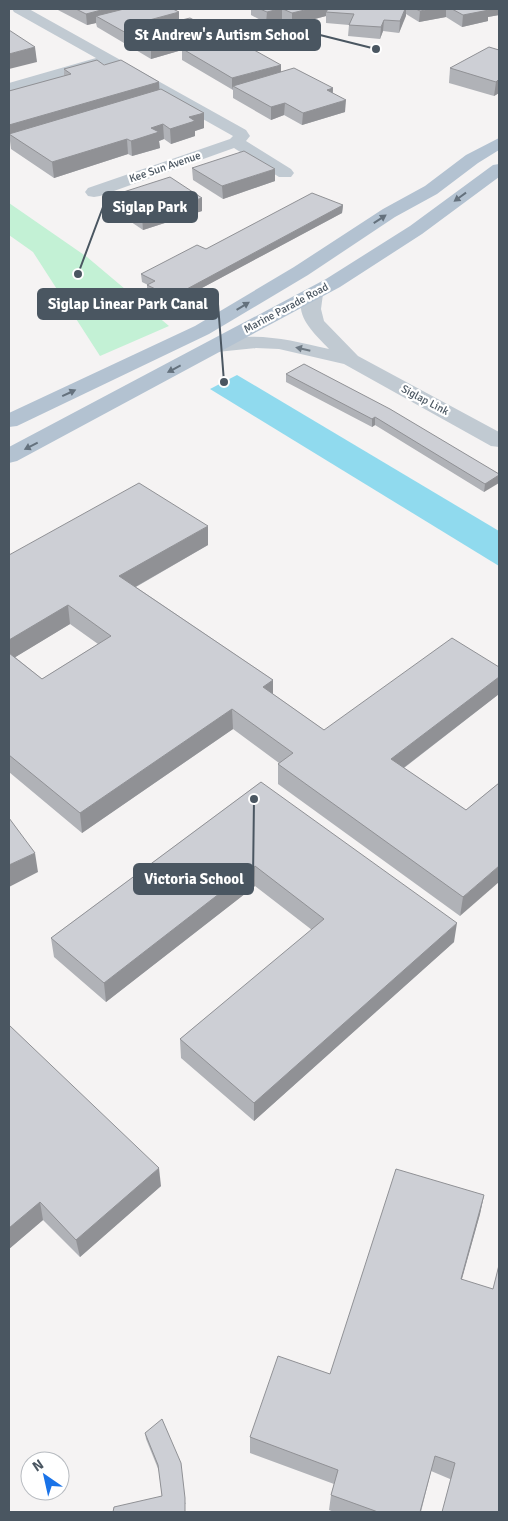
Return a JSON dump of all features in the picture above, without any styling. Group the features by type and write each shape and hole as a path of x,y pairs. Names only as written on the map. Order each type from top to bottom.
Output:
{"main road":[{"name":"Marine Parade Road","path":"9,420 202,330 301,271 389,213 430,190 472,159 499,143"},
{"name":"Marine Parade Road","path":"9,456 313,294 380,254 499,169"}],"street":[{"path":"19,9 240,134 241,139 236,142 285,173"},
{"path":"9,88 107,59"},
{"name":"Kee Sun Avenue","path":"94,192 236,142"},
{"name":"Siglap Link","path":"313,294 311,309 315,323 351,360"},
{"name":"Siglap Link","path":"217,346 256,342 279,343 351,360 499,441"}],"green space":[{"path":"9,203 87,257 169,326 100,356 33,252 9,235"}],"water":[{"path":"237,375 499,531 499,566 210,389"}],"building":[{"path":"76,9 105,9 86,14"},
{"path":"124,9 173,9 179,12 142,22 153,27 190,18 213,30 151,47 96,16"},
{"path":"260,9 279,9 267,12"},
{"path":"283,9 309,9 292,13"},
{"path":"328,9 405,9 400,21 384,20 381,27 349,25 354,14 326,12"},
{"path":"452,9 487,9 489,10 463,15"},
{"path":"9,30 35,47 9,54"},
{"path":"229,36 281,65 232,78 181,48"},
{"path":"489,47 499,50 499,79 496,82 450,68"},
{"path":"97,60 104,65 121,60 159,82 9,125 9,91 71,74 64,69"},
{"path":"294,68 333,88 327,90 346,100 303,113 285,103 271,107 233,86"},
{"path":"161,89 204,113 189,117 195,121 170,129 163,124 151,128 159,132 131,141 127,139 52,162 9,134"},
{"path":"244,151 275,169 222,186 192,168"},
{"path":"170,177 202,198 142,217 111,196"},
{"path":"312,193 343,205 172,297 147,285 155,281 141,274 197,245 206,249"},
{"path":"304,364 390,409 499,475 485,484 375,417 372,419 286,374"},
{"path":"139,483 208,526 119,576 273,680 263,687 324,730 452,638 499,667 499,677 391,759 466,810 499,783 499,866 463,897 278,764 293,753 232,709 80,813 9,755 9,653 42,679 111,636 68,605 9,640 9,555"},
{"path":"261,782 457,923 254,1103 180,1039 324,919 255,866 104,983 51,938"},
{"path":"9,818 35,853 9,865"},
{"path":"9,1025 159,1168 76,1240 40,1202 9,1228"},
{"path":"396,1169 484,1195 461,1279 493,1289 499,1265 499,1512 442,1512 455,1463 435,1456 420,1512 378,1512 331,1495 338,1470 250,1437 278,1356 330,1374"},
{"path":"162,1419 181,1463 185,1512 113,1512 114,1507 162,1496 158,1465 145,1433"}],"place":[{"name":"St Andrew's Autism School","path":"376,49"},
{"name":"Siglap Park","path":"78,274"},
{"name":"Siglap Linear Park Canal","path":"224,382"},
{"name":"Victoria School","path":"254,799"}]}
